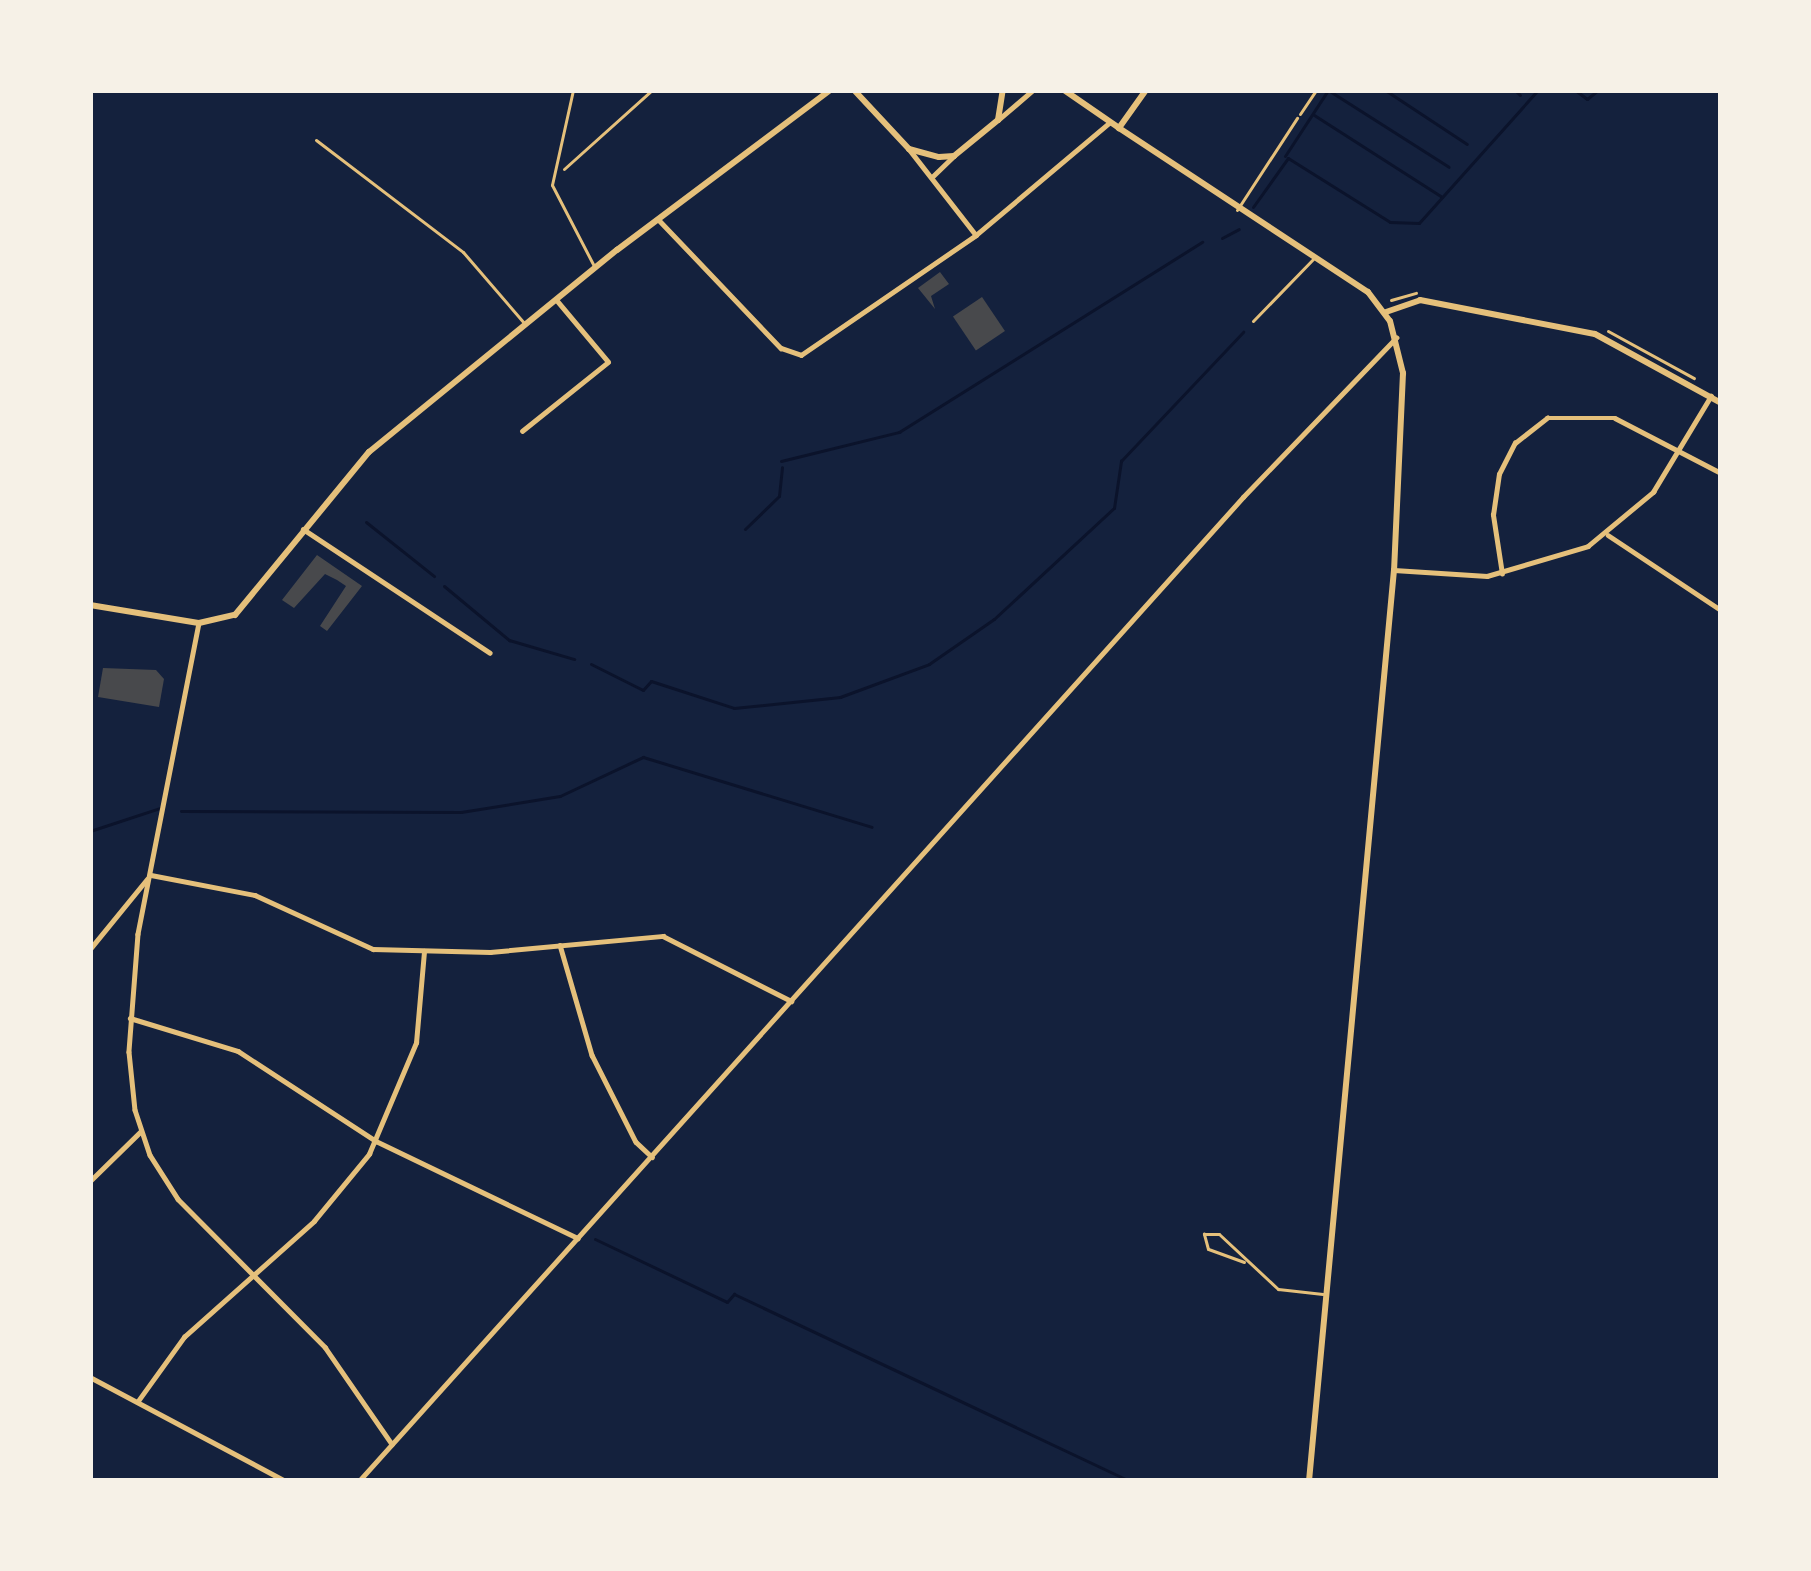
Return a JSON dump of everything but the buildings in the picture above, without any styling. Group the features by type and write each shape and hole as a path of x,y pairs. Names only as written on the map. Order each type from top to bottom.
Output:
{"street":[{"path":"90,605 199,622 228,618 248,604 303,529 369,452 614,252 830,90"},
{"path":"854,90 933,176 976,235"},
{"path":"998,120 1003,90"},
{"path":"933,176 1033,90"},
{"path":"1064,90 1237,210 1315,257 1386,312 1396,338 1406,402 1394,570 1309,1481"},
{"path":"1119,128 1146,90"},
{"path":"657,219 793,356 976,235 1110,122"},
{"path":"909,149 954,156"},
{"path":"522,431 608,362 556,300"},
{"path":"1386,312 1420,300 1594,334 1721,403"},
{"path":"359,1481 1396,338"},
{"path":"1394,570 1502,574 1566,557 1608,535 1653,492 1711,396"},
{"path":"1502,574 1496,487 1505,458 1533,426 1591,413 1680,449 1721,473"},
{"path":"303,529 490,653"},
{"path":"1608,535 1721,610"},
{"path":"199,622 151,875 130,1018 140,1132 178,1199 326,1347 392,1444"},
{"path":"151,875 255,896 365,947 424,951 663,936 791,1001"},
{"path":"90,949 151,875"},
{"path":"560,945 592,1055 618,1112 652,1157"},
{"path":"138,1401 184,1337 331,1204 376,1141 416,1043 424,951"},
{"path":"130,1018 238,1051 376,1141 578,1238"},
{"path":"90,1181 140,1132"},
{"path":"90,1377 286,1481"}],"lane":[{"path":"573,90 552,180 595,268"},
{"path":"1237,210 1298,117"},
{"path":"316,140 464,252 526,325"},
{"path":"1253,321 1315,257"},
{"path":"1244,1262 1208,1249 1204,1234 1219,1234 1278,1289 1325,1294"}],"path":[{"path":"552,180 652,90"},
{"path":"1298,117 1316,90"}],"waterway":[{"path":"1285,156 1328,90 1449,167"},
{"path":"1385,90 1467,144"},
{"path":"1515,90 1520,95"},
{"path":"1253,207 1288,158 1390,222 1419,223 1538,90"},
{"path":"1575,90 1587,99 1598,90"},
{"path":"1314,115 1442,197"},
{"path":"1222,238 1239,229"},
{"path":"781,461 899,432 1202,242"},
{"path":"591,664 643,690 651,681 734,708 840,697 929,664 994,619 1114,508 1121,461 1243,332"},
{"path":"745,529 779,496 782,467"},
{"path":"366,522 434,576"},
{"path":"444,586 509,640 574,659"},
{"path":"181,811 461,812 560,796 643,757 872,827"},
{"path":"90,831 160,808"},
{"path":"595,1239 727,1302 734,1294 1129,1481"}]}
